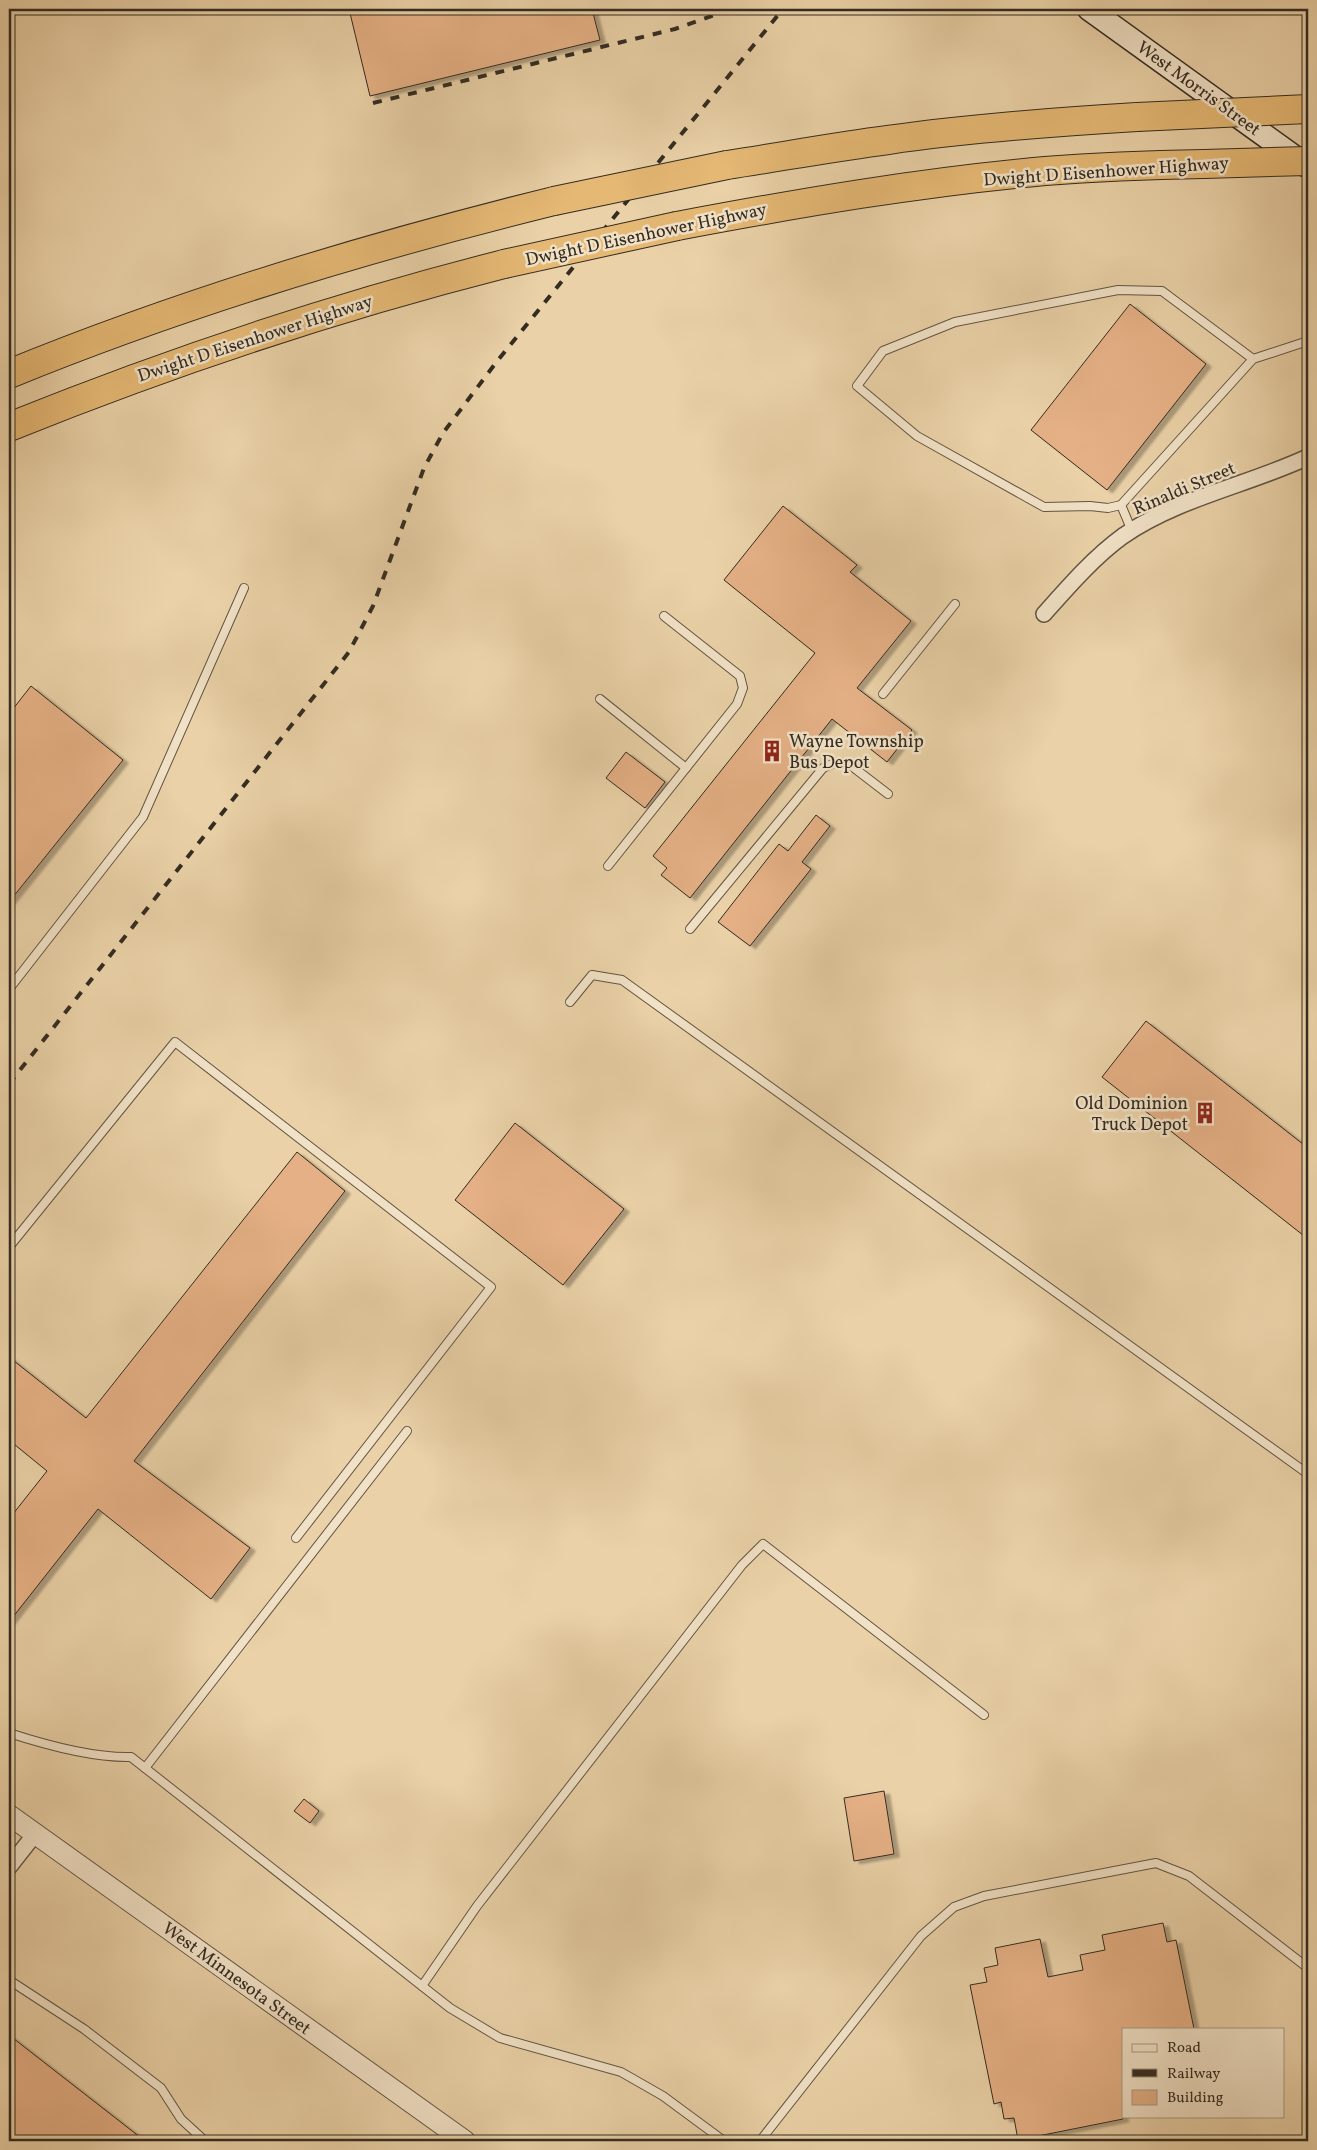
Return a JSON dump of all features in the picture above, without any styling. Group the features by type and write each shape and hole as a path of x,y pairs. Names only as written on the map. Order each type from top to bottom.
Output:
{"highway":[{"path":"9,374 122,331 336,259 554,201 727,165 974,129 1137,117 1308,110"},
{"name":"Dwight D Eisenhower Highway","path":"9,427 134,378 396,292 504,264 677,226 778,207 1044,171 1308,161"}],"main road":[{"name":"West Morris Street","path":"1089,9 1308,166"}],"street":[{"name":"Rinaldi Street","path":"1044,614 1084,571 1123,536 1183,505 1308,457"},
{"name":"West Minnesota Street","path":"9,1816 465,2141"},
{"path":"9,1868 35,1834"}],"lane":[{"path":"1253,358 1162,291 1118,290 955,322 883,351 857,386 917,436 1044,507 1090,506 1108,508 1121,505 1253,358 1308,341"},
{"path":"1121,505 1132,532"},
{"path":"9,989 143,817 244,588"},
{"path":"883,694 955,604"},
{"path":"608,866 737,704 743,688 740,676 664,616"},
{"path":"600,699 686,768"},
{"path":"690,929 824,768 837,762 849,764 888,794"},
{"path":"570,1002 592,975 622,980 1308,1474"},
{"path":"9,1247 175,1042 490,1287 296,1538"},
{"path":"145,1768 407,1431"},
{"path":"422,1986 477,1906 736,1573 763,1544 984,1715"},
{"path":"9,1733 48,1744 116,1757 131,1757 450,2008 500,2038 620,2072 663,2096 724,2141"},
{"path":"760,2141 921,1936 954,1907 984,1896 1156,1863 1189,1876 1308,1968"},
{"path":"9,1980 84,2029 161,2088 181,2119 205,2141"}],"building":[{"path":"349,9 592,9 600,40 370,96"},
{"path":"1130,304 1206,364 1107,490 1031,430"},
{"name":"Wayne Township Bus Depot","path":"783,506 857,565 850,572 911,621 857,688 912,730 887,762 832,719 690,898 661,875 667,868 653,856 815,653 724,580"},
{"path":"31,686 123,760 9,902 9,714"},
{"path":"626,752 665,782 645,808 606,778"},
{"path":"816,815 830,826 802,862 811,869 750,946 718,922 779,844 788,851"},
{"name":"Old Dominion Truck Depot","path":"1146,1021 1308,1148 1308,1239 1102,1077"},
{"path":"515,1123 624,1209 563,1285 455,1200"},
{"path":"297,1152 345,1191 134,1461 250,1548 211,1599 98,1509 9,1622 9,1519 47,1471 9,1440 9,1357 86,1418"},
{"path":"884,1791 894,1854 854,1861 844,1798"},
{"path":"304,1799 319,1811 310,1823 294,1811"},
{"path":"1163,1923 1167,1942 1176,1940 1194,2028 1122,2028 1123,2119 1018,2140 1014,2118 1004,2119 1001,2102 994,2104 970,1985 987,1982 984,1968 998,1965 995,1948 1040,1939 1048,1977 1083,1970 1080,1955 1105,1950 1102,1935"},
{"path":"9,2035 145,2141 9,2141"}],"railway":[{"path":"373,103 675,29 731,9"},
{"path":"9,1084 349,652 373,606 424,468 443,433 498,360 783,9"}],"place":[{"name":"Wayne Township Bus Depot","path":"772,751"},
{"name":"Old Dominion Truck Depot","path":"1205,1113"}]}
